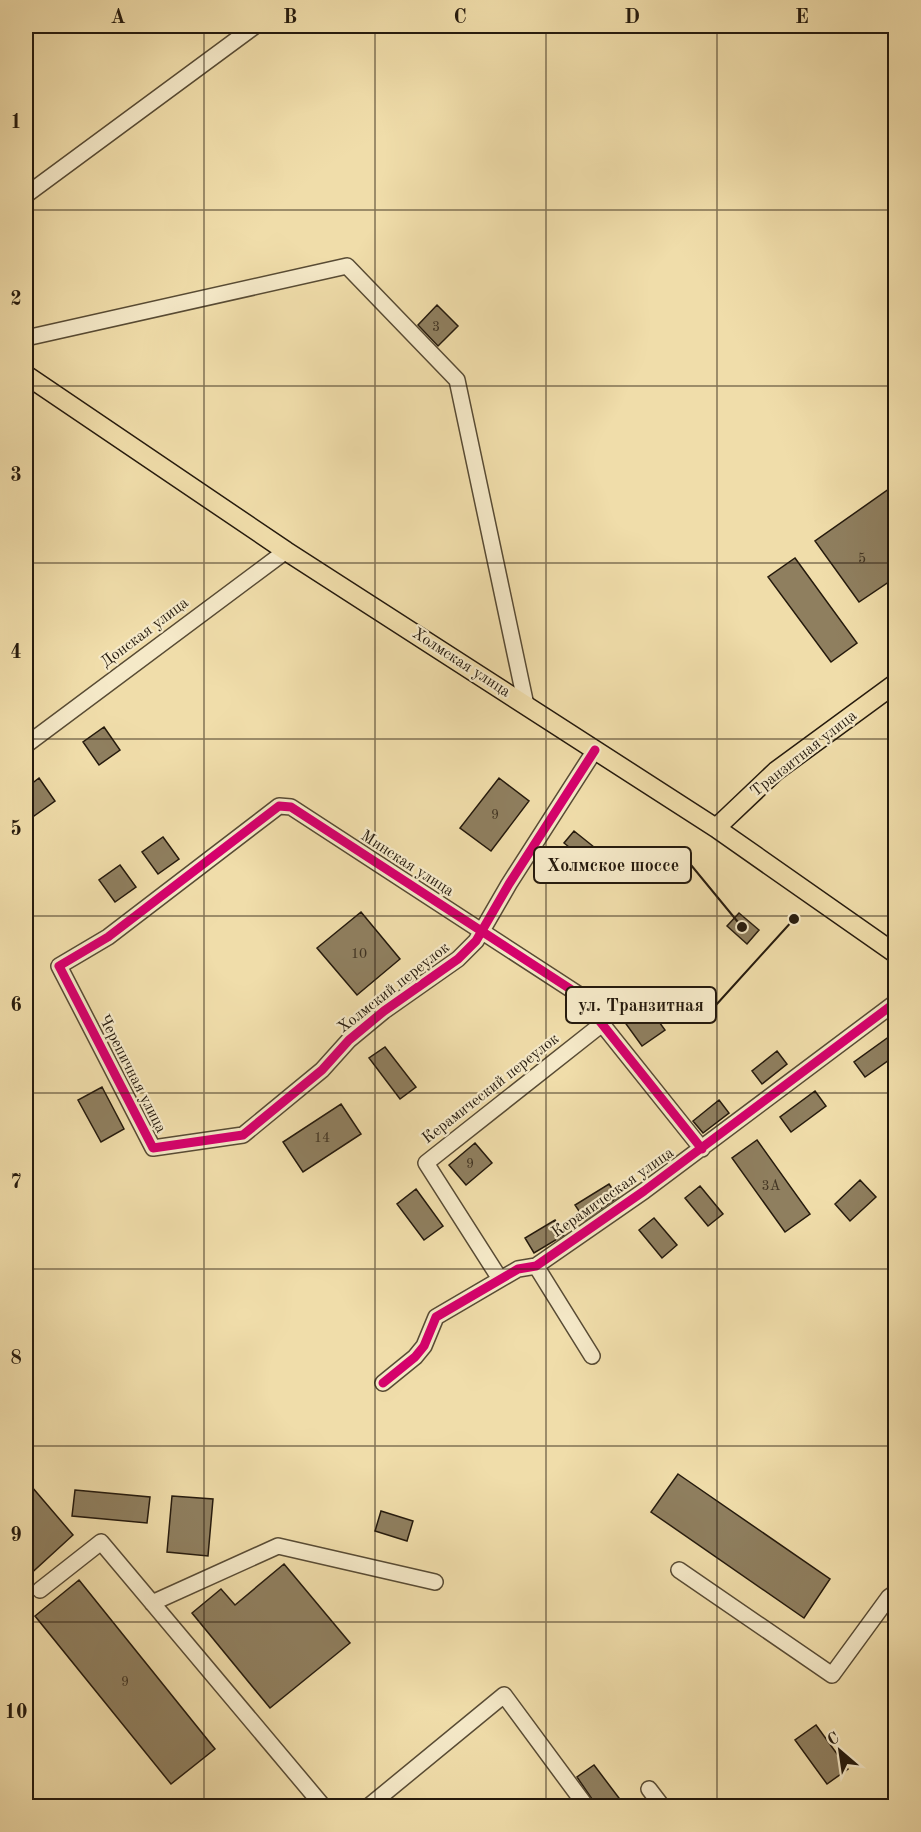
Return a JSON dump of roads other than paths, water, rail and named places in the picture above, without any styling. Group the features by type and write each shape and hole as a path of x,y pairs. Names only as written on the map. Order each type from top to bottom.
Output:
{"main road":[{"name":"Холмская улица","path":"26,375 286,551 716,828 896,954"},
{"name":"Транзитная улица","path":"716,828 776,771 896,683"}],"street":[{"path":"26,195 255,26"},
{"path":"26,338 347,266 457,380 526,705"},
{"name":"Донская улица","path":"26,745 286,551"},
{"name":"Холмский переулок","path":"243,1135 322,1070 349,1040 384,1011 458,959 476,941 509,884 596,750"},
{"name":"Минская улица","path":"59,966 108,937 279,806 291,807 578,994 702,1149"},
{"name":"Черепичная улица","path":"59,966 153,1148 243,1135"},
{"name":"Керамическая улица","path":"382,1383 415,1357 424,1346 436,1317 518,1269 536,1266 702,1149 896,1002"},
{"name":"Керамический переулок","path":"500,1279 426,1163 602,1024"},
{"path":"536,1266 592,1356"},
{"path":"40,1590 101,1542 322,1806"},
{"path":"152,1603 278,1546 435,1582"},
{"path":"679,1570 832,1675 889,1597 896,1592"},
{"path":"369,1806 504,1695 586,1806"},
{"path":"649,1789 662,1806"}],"place":[{"name":"ул. Транзитная","path":"794,919"},
{"name":"Холмское шоссе","path":"742,927"}]}
